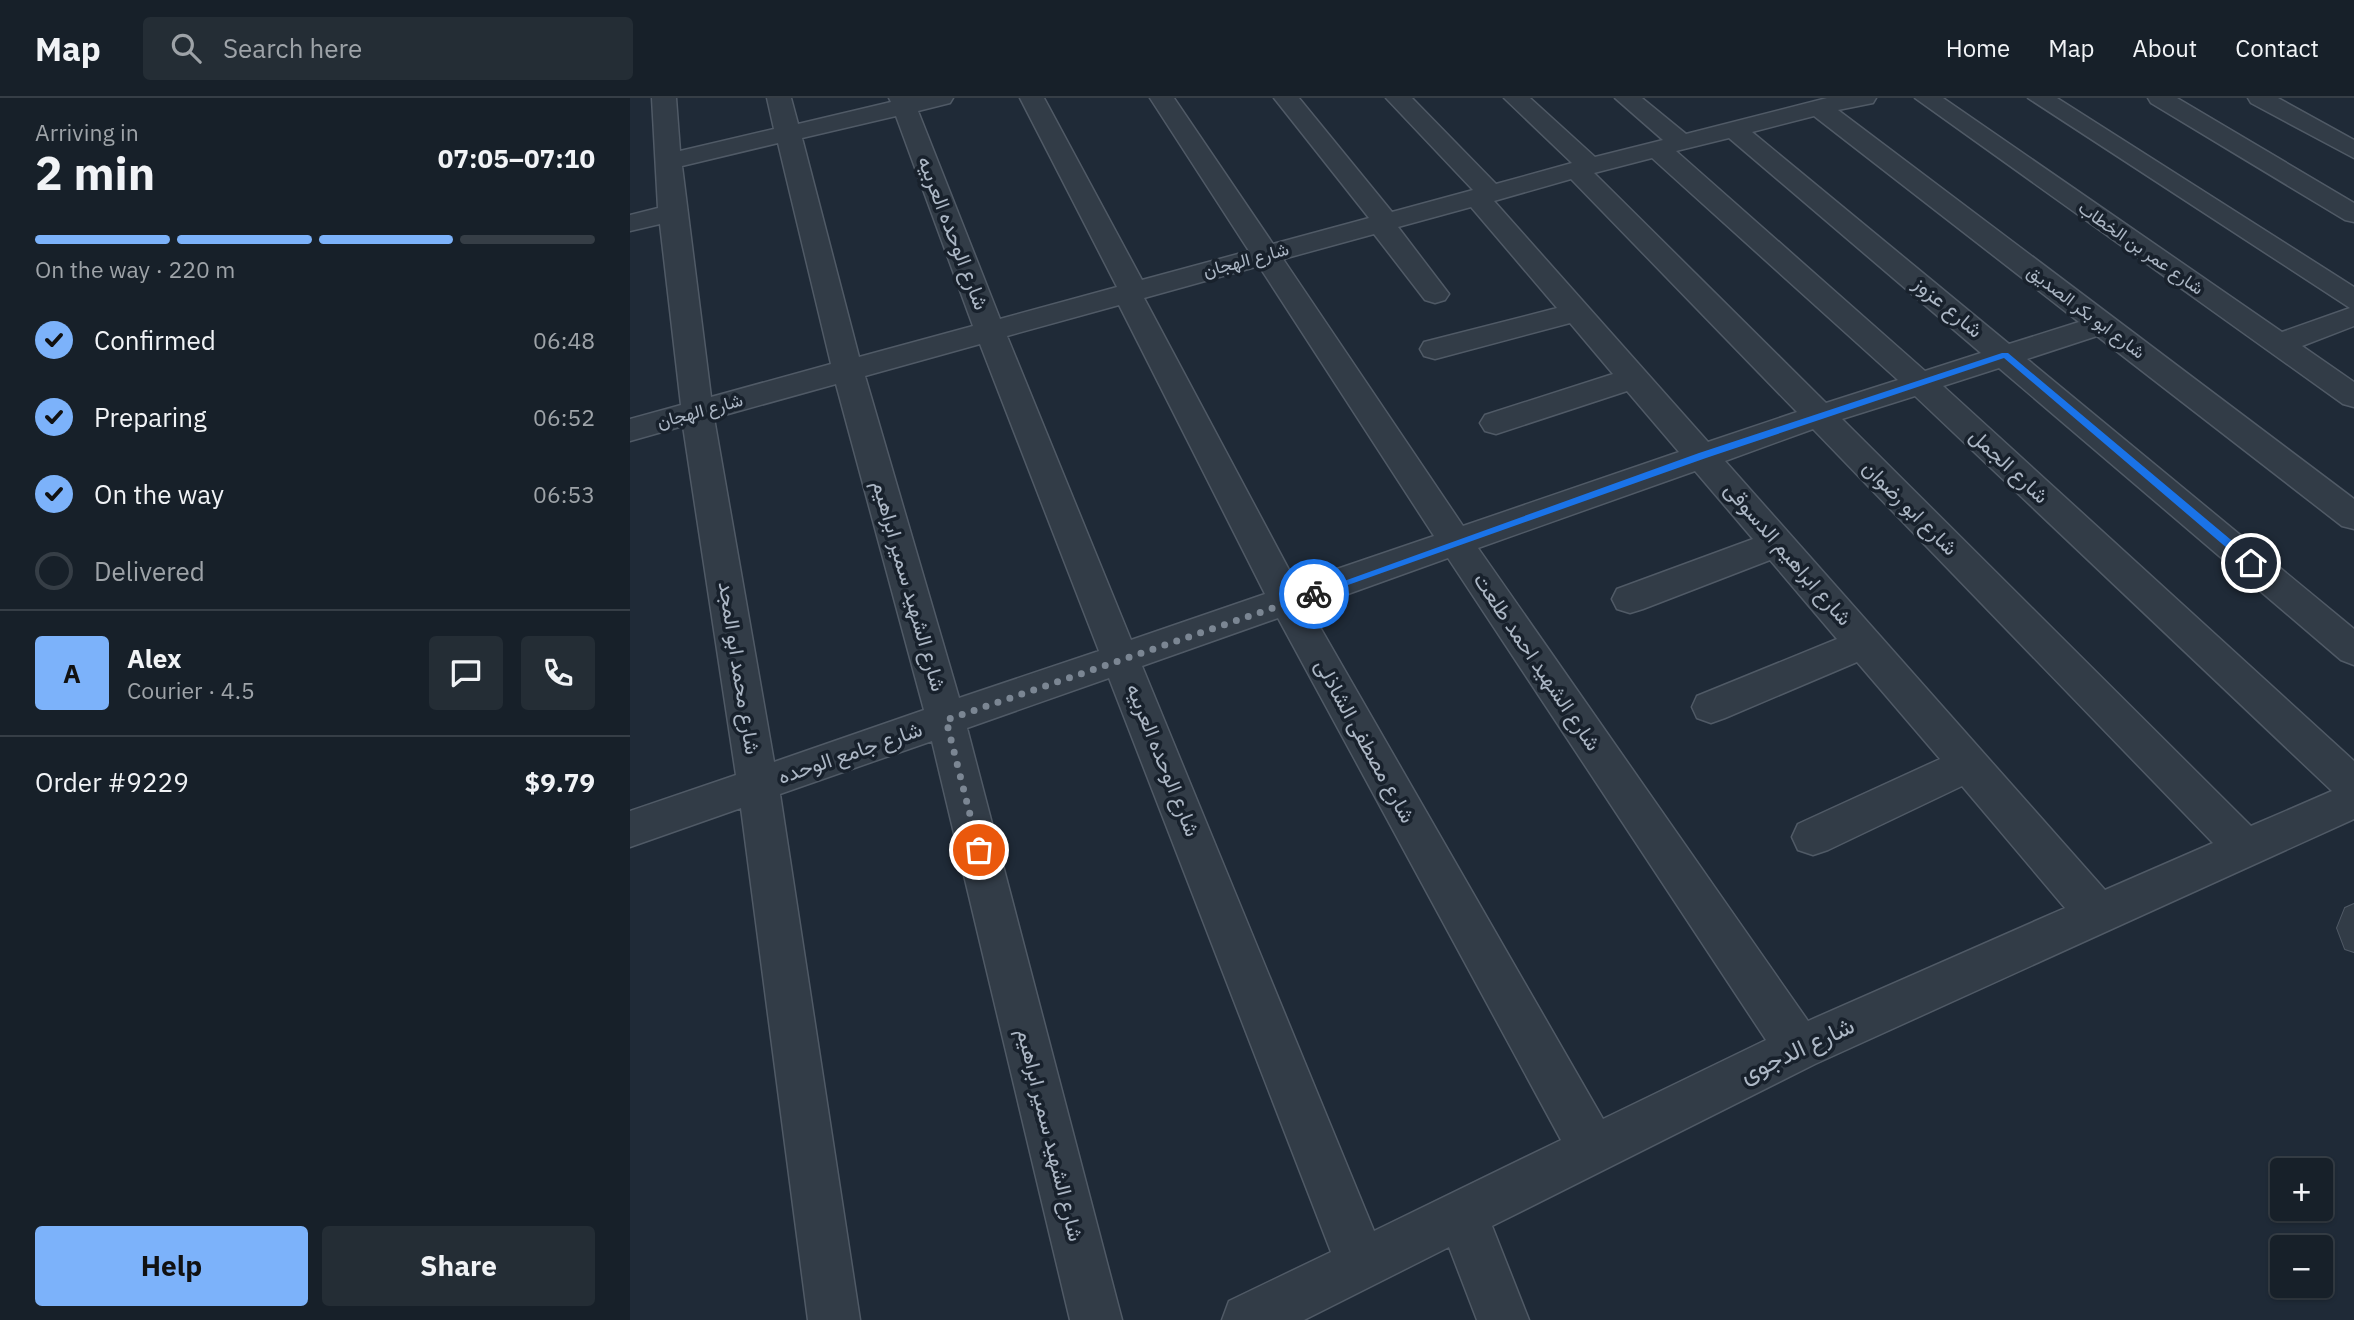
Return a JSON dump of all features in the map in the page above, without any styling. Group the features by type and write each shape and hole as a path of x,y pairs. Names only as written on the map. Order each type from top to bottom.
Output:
{"street":[{"name":"شارع محمد ابو المجد","path":"664,98 673,213 697,412 758,785 834,1320"},
{"path":"668,161 782,116 941,98"},
{"name":"شارع مصطفى الشاذلى","path":"1032,98 1288,603 1592,1147"},
{"name":"شارع الشهيد احمد طلعت","path":"1163,98 1457,543 1799,1048"},
{"path":"1286,98 1383,222 1435,294"},
{"name":"شارع ابراهيم الدسوقى","path":"1398,98 1484,195 1577,312 2098,914"},
{"name":"شارع ابو رضوان","path":"1516,98 1819,415 2244,847"},
{"name":"شارع الجمل","path":"1627,98 1670,147 2354,786"},
{"path":"1751,98 1778,118"},
{"name":"شارع الهجان","path":"630,430 1383,222 1818,107 1864,98"},
{"name":"شارع عمر بن الخطاب","path":"1927,98 2354,397"},
{"path":"2040,98 2354,300"},
{"path":"2160,98 2354,214"},
{"path":"2260,98 2354,150"},
{"name":"شارع الوحده العربيه","path":"903,102 990,331 1123,659 1362,1265"},
{"name":"شارع ابو بكر الصديق","path":"1818,107 2354,517"},
{"name":"شارع الشهيد سمير ابراهيم","path":"782,116 848,371 946,720 1096,1320"},
{"name":"شارع عزوز","path":"1734,129 2354,650"},
{"path":"630,223 673,213"},
{"path":"1435,349 1577,312"},
{"path":"2279,344 2354,316"},
{"name":"شارع جامع الوحده","path":"630,829 1288,603 1819,415 2102,324"},
{"path":"1496,423 1635,377"},
{"path":"1630,599 1778,543"},
{"path":"1711,706 1866,643"},
{"path":"1813,837 1970,764"},
{"name":"شارع الدجوى","path":"1248,1320 1592,1147 1799,1048 2354,800"},
{"path":"1462,1214 1503,1320"}],"lane":[{"path":"2354,916 2350,928 2354,940"}],"way so far":[{"path":"979,850 946,720 1314,594"}],"route":[{"path":"1314,594 1703,455 2005,355 2251,563"}]}
